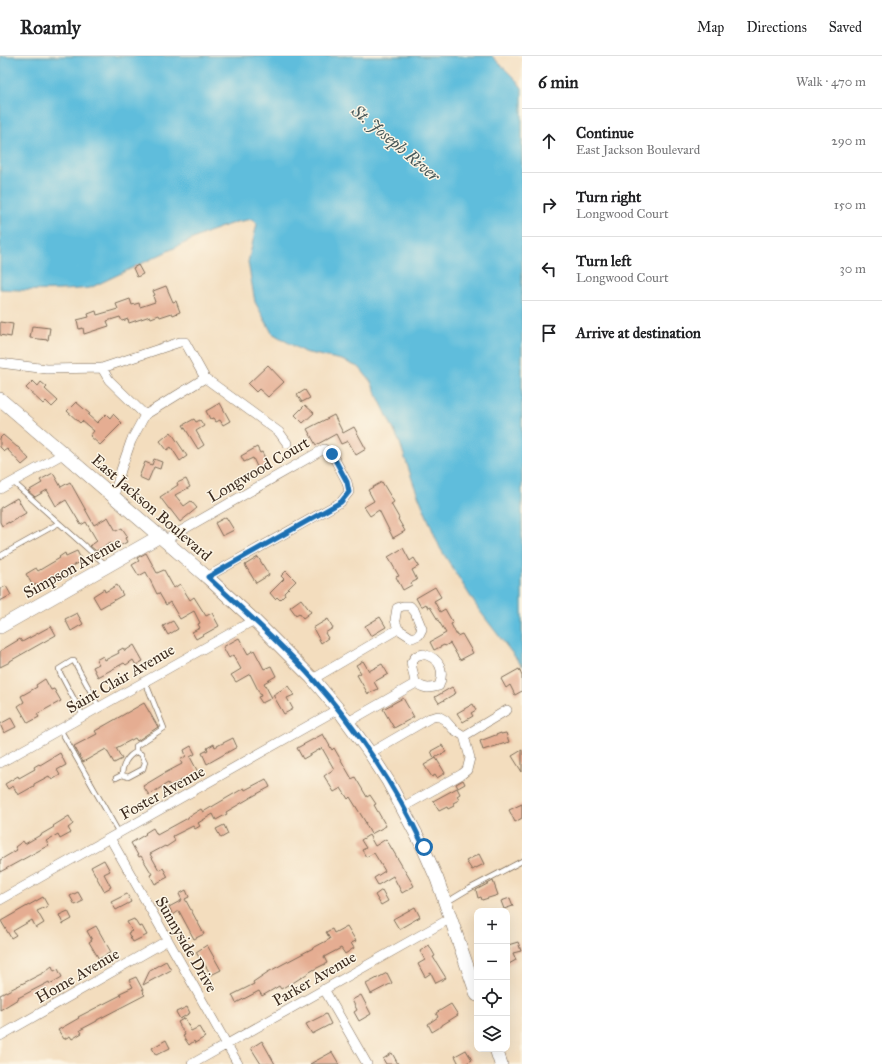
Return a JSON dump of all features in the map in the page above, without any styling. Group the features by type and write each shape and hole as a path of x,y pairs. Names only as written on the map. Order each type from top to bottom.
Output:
{"main road":[{"name":"East Jackson Boulevard","path":"0,399 208,577 287,651 338,709 388,781 424,847 437,878 474,986"},
{"name":"Simpson Avenue","path":"0,626 107,566 163,538"},
{"path":"497,1052 501,1064"}],"street":[{"path":"0,363 47,369 102,368 180,342 186,342 205,378 278,432 287,443"},
{"path":"102,368 109,380 144,415"},
{"path":"114,496 131,441 144,415 205,378"},
{"name":"Longwood Court","path":"163,538 324,449 332,454 347,482 349,492 341,502 208,577"},
{"path":"0,489 63,454"},
{"name":"Saint Clair Avenue","path":"0,763 254,620"},
{"path":"313,679 398,630"},
{"path":"348,722 416,683"},
{"name":"Foster Avenue","path":"0,900 338,709"},
{"path":"464,736 507,710"},
{"path":"370,753 430,718 438,716 464,736 470,758 467,770 403,807"},
{"name":"Sunnyside Drive","path":"110,838 238,1064"},
{"name":"Parker Avenue","path":"192,1064 450,918"},
{"name":"Home Avenue","path":"0,1036 168,940"},
{"path":"324,989 366,1064"}],"lane":[{"path":"13,482 107,566"},
{"path":"0,556 59,523"},
{"path":"83,716 58,669 72,661 74,662 99,707"},
{"path":"136,752 136,746 164,728 145,681"},
{"path":"60,730 119,833"},
{"path":"116,778 122,775 128,777 142,769 145,762 141,754 136,752"},
{"path":"122,775 122,767 131,754 136,752"},
{"path":"445,903 522,861"}],"water":[{"name":"St. Joseph River","path":"0,56 492,56 517,81 522,88 522,666 479,610 440,548 414,485 400,443 371,382 360,368 342,360 304,352 272,333 255,302 248,262 257,224 253,219 236,222 208,232 90,288 68,290 0,289"}],"building":[{"path":"138,265 143,274 137,277 133,268"},
{"path":"166,286 173,302 176,301 180,312 173,315 172,313 160,317 159,315 151,318 150,316 129,323 128,319 122,321 120,317 107,321 109,326 84,334 83,328 79,329 77,320 89,317 88,314 96,311 97,315 118,309 116,304 130,299 132,305 139,303 140,307 155,302 153,296 155,295 153,291"},
{"path":"0,322 13,324 11,337 0,335"},
{"path":"32,326 50,328 48,340 30,338"},
{"path":"268,365 284,382 268,397 259,389 256,392 248,384"},
{"path":"33,381 38,386 41,382 47,387 45,389 58,401 52,407 46,401 43,404 26,388"},
{"path":"305,390 310,398 302,402 297,395"},
{"path":"76,402 90,414 88,415 97,423 106,414 110,418 113,414 122,423 100,445 90,436 94,431 82,421 80,423 67,411"},
{"path":"220,403 230,421 223,425 220,420 216,422 213,418 210,419 206,411"},
{"path":"305,405 314,413 303,423 295,415"},
{"path":"334,415 343,433 354,427 366,449 356,455 348,441 341,444 336,434 316,445 307,429"},
{"path":"194,419 196,422 200,420 204,426 196,431 204,445 198,449 183,425"},
{"path":"171,432 187,456 180,461 171,447 167,450 160,441"},
{"path":"3,435 18,447 29,459 22,465 7,449 4,451 0,447 0,438"},
{"path":"257,447 260,453 262,452 268,464 258,469 253,458 244,462 241,456"},
{"path":"154,459 162,462 160,469 154,467 148,481 139,477 145,462 152,465"},
{"path":"53,473 61,487 70,482 94,525 108,517 116,531 122,528 128,537 125,538 127,542 114,549 111,543 96,551 90,546 97,541 86,522 81,525 66,500 56,506 47,490 35,497 28,491 42,483 40,480"},
{"path":"186,479 190,487 175,495 184,506 191,501 197,508 180,522 160,497 178,485 177,483"},
{"path":"382,482 394,502 391,504 405,531 393,538 379,510 370,516 364,507 374,501 368,490"},
{"path":"17,498 26,513 2,526 0,522 0,508"},
{"path":"226,517 234,530 222,536 215,523"},
{"path":"403,548 410,561 414,558 419,566 412,570 417,580 403,590 396,577 399,576 388,557"},
{"path":"77,551 82,561 44,582 45,583 38,587 36,584 33,586 26,574 36,568 38,571 60,558 59,557 65,553 66,556"},
{"path":"146,553 157,573 164,570 174,588 180,584 190,600 194,597 206,616 212,613 219,626 196,639 192,632 200,628 198,624 200,623 194,611 180,619 170,602 166,605 159,593 157,594 146,572 139,576 132,565 139,561 137,558"},
{"path":"258,557 269,575 256,583 245,565"},
{"path":"286,571 296,581 284,593 285,595 280,600 277,597 275,599 270,593 284,579 281,576"},
{"path":"117,585 123,595 100,608 93,596 104,589 105,592"},
{"path":"6,586 11,595 0,601 0,589"},
{"path":"435,587 441,597 434,601 440,612 445,609 453,623 451,624 457,636 462,634 473,653 460,660 450,643 434,650 430,642 446,633 430,607 428,608 426,604 421,607 416,598"},
{"path":"301,599 311,612 303,618 299,613 296,615 290,607"},
{"path":"77,613 83,624 71,631 65,619"},
{"path":"380,617 386,627 371,636 365,626"},
{"path":"328,619 333,628 325,633 328,638 321,643 313,628"},
{"path":"173,621 178,629 168,635 163,626"},
{"path":"51,626 56,635 0,667 0,651 20,639 22,642"},
{"path":"239,638 248,654 254,650 264,669 271,666 276,676 264,683 272,698 262,703 258,697 261,696 250,674 236,682 231,675 241,669 233,655 229,658 223,647"},
{"path":"134,645 143,661 136,665 133,660 126,665 124,663 98,677 93,667 99,664 96,660 103,656 105,660 119,653 118,651 123,648 125,651"},
{"path":"363,661 369,671 382,664 388,674 374,682 378,689 368,694 357,675 361,673 356,665"},
{"path":"519,669 522,676 522,691 515,695 510,685 506,688 501,679"},
{"path":"45,679 51,690 54,689 61,701 37,714 39,717 28,723 18,706 24,702 21,696 37,687 36,685"},
{"path":"288,686 294,695 287,698 293,709 284,714 273,695"},
{"path":"452,687 456,693 439,703 435,697"},
{"path":"403,698 414,717 394,728 383,709"},
{"path":"144,703 158,727 137,741 135,738 116,748 122,759 114,763 106,749 83,762 74,746 97,734 95,731"},
{"path":"473,704 476,710 471,713 473,716 463,722 457,713"},
{"path":"11,718 16,727 4,733 0,724"},
{"path":"501,733 506,733 509,742 483,750 480,741"},
{"path":"323,734 332,750 334,748 352,779 355,777 367,797 370,795 376,804 374,805 386,826 371,834 350,797 348,799 341,788 334,792 324,776 334,769 322,748 303,759 297,748"},
{"path":"233,738 237,747 207,764 202,753 208,750 207,748 214,744 215,747"},
{"path":"442,745 446,752 434,758 431,751"},
{"path":"191,746 195,754 190,757 198,772 170,786 168,783 149,795 143,786 182,764 180,760 186,756 184,750"},
{"path":"522,750 522,772 512,756"},
{"path":"60,753 66,765 57,770 60,775 52,780 49,776 18,795 13,786 8,789 5,784 18,776 19,778 35,769 34,767"},
{"path":"436,758 445,773 437,778 435,775 432,777 424,765"},
{"path":"266,779 270,787 226,812 227,814 216,820 213,814 198,823 200,826 195,829 193,826 173,836 175,841 150,854 159,870 163,868 168,877 155,884 150,875 152,874 141,856 139,857 131,843 153,828 157,835 201,809 203,812 244,788 245,790"},
{"path":"463,780 465,784 458,788 456,784"},
{"path":"457,788 460,794 457,796 459,800 453,803 454,806 448,809 447,807 439,811 433,801"},
{"path":"522,804 522,818 515,822 509,810"},
{"path":"69,816 73,824 68,828 71,833 60,839 58,834 46,841 49,845 0,872 0,860 17,850 15,847 23,841 25,844 54,827 53,826"},
{"path":"224,825 228,834 221,838 216,829"},
{"path":"369,835 375,846 386,839 414,886 402,893 393,876 378,885 374,878 385,871 374,853 366,857 362,850 366,848 361,840"},
{"path":"479,854 484,864 472,870 466,861"},
{"path":"104,860 110,871 104,874 111,887 104,891 91,867"},
{"path":"493,881 498,895 482,900 481,897 478,898 476,890"},
{"path":"186,890 189,897 185,899 204,934 194,939 179,911 173,915 169,907 182,900 179,894"},
{"path":"382,890 388,901 381,905 375,895"},
{"path":"78,892 83,901 75,905 70,896"},
{"path":"127,894 131,902 116,910 111,902"},
{"path":"43,897 48,906 37,911 44,923 36,928 32,920 13,931 16,935 11,938 1,921"},
{"path":"510,898 513,906 504,908 501,901"},
{"path":"415,907 420,917 399,929 393,919"},
{"path":"68,911 72,919 63,924 59,915"},
{"path":"134,919 139,927 142,926 147,935 133,942 128,933 132,931 127,922"},
{"path":"96,926 111,952 99,959 89,942 92,940 87,931"},
{"path":"347,926 356,941 351,943 354,948 345,954 341,948 324,957 327,963 281,989 279,986 262,996 259,991 236,1003 232,995 254,984 253,982 268,972 330,939 326,932 332,929 334,933"},
{"path":"518,942 521,951 513,953 516,960 510,963 510,944"},
{"path":"207,945 221,970 211,975 196,952"},
{"path":"429,945 435,956 433,957 446,978 436,983 431,973 425,977 418,964 425,960 420,951"},
{"path":"166,961 171,970 143,985 150,970"},
{"path":"52,966 54,971 58,969 62,977 18,998 0,1010 0,995 43,973"},
{"path":"387,973 392,983 371,994 366,984"},
{"path":"136,977 145,995 80,1030 82,1033 72,1039 70,1036 64,1039 58,1030 79,1018 78,1017 121,995 120,993 133,987 129,980"},
{"path":"361,995 371,1014 359,1021 354,1012 357,1010 352,1000"},
{"path":"451,1004 458,1015 432,1032 428,1024 438,1017 436,1013"},
{"path":"187,1007 190,1013 180,1019 176,1012"},
{"path":"326,1014 331,1024 312,1034 306,1024"},
{"path":"185,1018 191,1031 199,1027 205,1037 195,1043 194,1041 189,1045 183,1036 185,1035 178,1022"},
{"path":"166,1040 170,1048 156,1055 152,1048"},
{"path":"262,1041 275,1064 261,1064 251,1048"},
{"path":"466,1050 472,1060 465,1064 459,1064 455,1056"},
{"path":"332,1052 339,1064 310,1064"},
{"path":"392,1053 398,1064 386,1064 383,1059"}],"route":[{"path":"332,454 347,482 349,492 341,502 208,577 287,651 338,709 388,781 424,847"}]}
